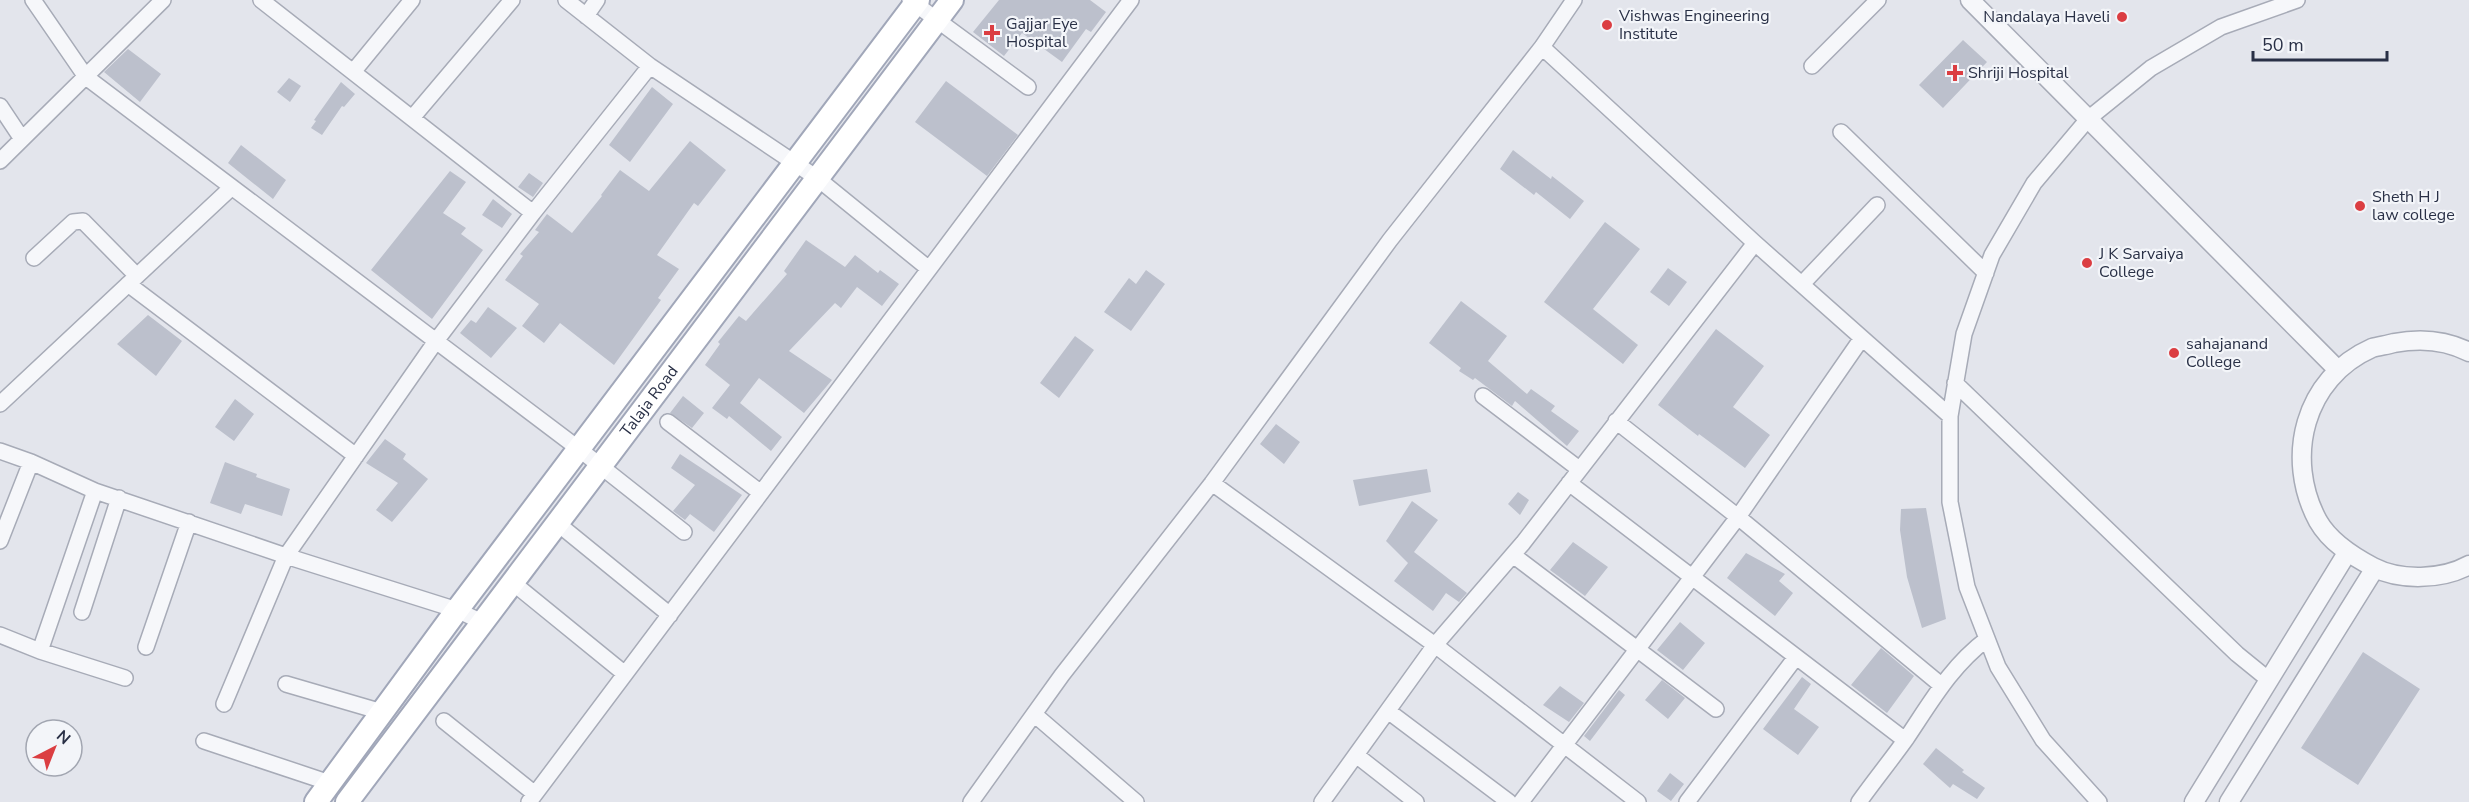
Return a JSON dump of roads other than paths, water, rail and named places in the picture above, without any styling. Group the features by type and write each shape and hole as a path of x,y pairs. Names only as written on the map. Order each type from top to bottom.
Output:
{"main road":[{"name":"Talaja Road","path":"347,802 951,0"},
{"name":"Talaja Road","path":"316,802 457,610 796,163 915,1"}],"street":[{"path":"33,0 86,77 579,449 684,532"},
{"path":"0,160 163,0"},
{"path":"261,0 533,213"},
{"path":"353,72 412,0"},
{"path":"412,117 512,0"},
{"path":"566,0 651,66 817,178 929,269"},
{"path":"586,16 597,0"},
{"path":"444,721 532,798 1131,0"},
{"path":"972,802 1034,714 1212,483 1390,240 1542,47 1574,0"},
{"path":"1812,66 1878,0"},
{"path":"915,1 936,20 1028,87"},
{"path":"1978,2 2088,119 2338,370"},
{"path":"2099,802 2043,740 1998,667 1967,587 1950,502 1950,416 1964,334 1992,255 2034,183 2088,119 2151,68 2221,27 2286,2"},
{"path":"1542,47 1755,243 1950,416"},
{"path":"224,704 286,556 436,342 533,213 651,66"},
{"path":"0,106 22,139"},
{"path":"1841,132 1986,273"},
{"path":"0,404 232,187"},
{"path":"1802,284 1876,205"},
{"path":"34,258 73,222 78,220 83,222 132,280 356,456"},
{"path":"1322,802 1435,645 1513,555 1755,243"},
{"path":"1521,802 1738,517 1862,338"},
{"path":"2469,352 2454,344 2413,339 2372,348 2338,370 2313,403 2301,443 2303,484 2319,522 2347,553 2382,572 2421,578 2469,566"},
{"path":"1955,383 2237,654 2268,681"},
{"path":"1483,396 1580,469"},
{"path":"668,422 761,493"},
{"path":"1616,422 1738,517 1941,685"},
{"path":"0,452 31,462 95,491 286,556 457,610 482,622"},
{"path":"0,541 31,462"},
{"path":"1212,483 1435,645 1638,802"},
{"path":"1569,483 1905,740"},
{"path":"40,651 95,491"},
{"path":"82,612 120,498"},
{"path":"146,647 189,522"},
{"path":"557,523 670,615"},
{"path":"2194,802 2347,553"},
{"path":"1513,555 1716,709"},
{"path":"2229,802 2375,568"},
{"path":"512,582 626,674"},
{"path":"0,635 40,651 125,678"},
{"path":"1859,802 1905,740 1941,685 1967,655 1987,639"},
{"path":"1687,802 1796,657"},
{"path":"286,684 381,712"},
{"path":"1388,711 1509,802"},
{"path":"1034,714 1136,802"},
{"path":"204,741 330,783"},
{"path":"1356,755 1416,802"}],"place":[{"name":"Nandalaya Haveli","path":"2122,17"},
{"name":"Vishwas Engineering Institute","path":"1607,25"},
{"name":"Gajjar Eye Hospital","path":"992,33"},
{"name":"Shriji Hospital","path":"1955,73"},
{"name":"Sheth H J law college","path":"2360,206"},
{"name":"J K Sarvaiya College","path":"2087,263"},
{"name":"sahajanand College","path":"2174,353"}]}
